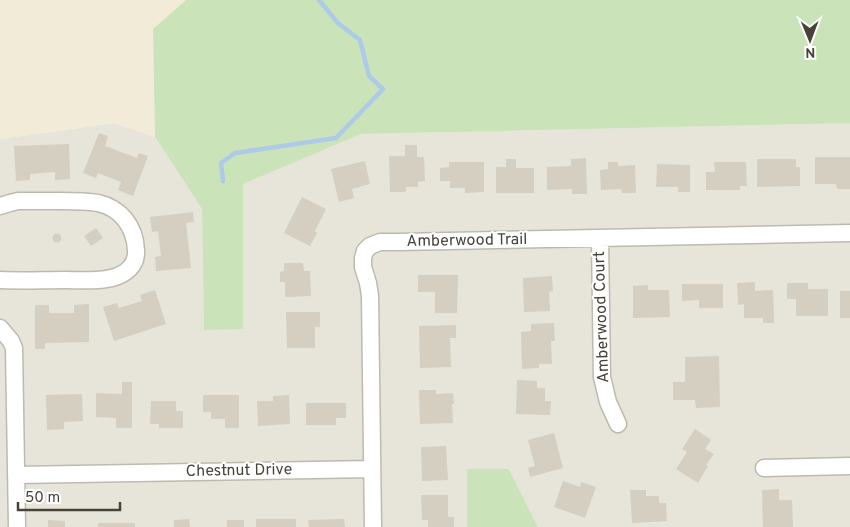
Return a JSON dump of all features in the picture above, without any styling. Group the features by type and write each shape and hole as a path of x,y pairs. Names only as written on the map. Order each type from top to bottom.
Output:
{"street":[{"path":"0,206 10,202 79,201 98,203 110,207 122,215 128,222 133,234 136,252 134,262 126,272 110,278 90,280 0,280"},
{"name":"Amberwood Trail","path":"373,527 370,296 363,267 365,251 370,246 380,242 850,233"},
{"name":"Amberwood Court","path":"600,238 602,377 608,402 618,424"},
{"path":"0,328 14,348 7,379 16,475 17,527"},
{"path":"764,468 850,466"},
{"name":"Chestnut Drive","path":"16,475 372,469"}],"shaded area":[{"path":"0,0 186,0 153,29 155,137 114,123 0,139"},
{"path":"114,123 155,137 202,209 204,329 243,329 243,183 361,134 850,123 850,527 538,527 509,469 467,469 467,527 0,527 0,139"}],"green space":[{"path":"186,0 850,0 850,123 361,134 243,184 243,329 204,330 202,209 155,137 153,29"},
{"path":"467,469 509,469 538,527 467,527"}],"building":[{"path":"99,133 108,136 105,146 137,158 139,153 148,156 133,196 118,190 121,182 98,173 96,178 83,173"},
{"path":"69,144 70,179 55,180 55,172 30,174 30,180 16,181 14,146"},
{"path":"405,145 417,145 417,157 424,157 425,181 418,182 418,187 406,187 406,192 390,192 389,156 405,156"},
{"path":"815,157 850,157 850,189 837,189 836,184 815,184"},
{"path":"586,158 587,194 572,194 572,189 547,190 547,167 571,166 571,159"},
{"path":"506,159 516,159 516,168 534,168 534,193 496,193 496,167 506,167"},
{"path":"757,159 796,159 796,167 800,167 800,186 757,187"},
{"path":"365,161 370,184 352,189 354,198 339,202 331,169"},
{"path":"449,162 484,162 484,192 465,193 465,188 450,188 450,181 440,181 440,168 449,167"},
{"path":"608,162 618,162 618,166 635,165 636,193 622,193 621,189 601,190 600,170 608,169"},
{"path":"714,162 746,162 747,186 740,186 740,190 706,190 706,172 715,172"},
{"path":"657,164 690,165 690,192 678,192 678,187 656,187"},
{"path":"302,197 326,209 310,246 284,233"},
{"path":"193,212 194,222 186,223 191,268 156,271 155,257 161,256 158,231 152,232 150,217"},
{"path":"96,228 103,238 91,246 84,236"},
{"path":"57,234 61,238 57,242 53,238"},
{"path":"284,263 303,263 304,271 310,271 311,296 285,297 285,282 280,282 280,272 284,271"},
{"path":"418,275 458,275 457,313 435,313 435,292 418,292"},
{"path":"552,276 553,291 549,292 550,311 524,312 523,278"},
{"path":"755,282 755,291 773,290 774,323 763,323 763,318 744,318 744,304 738,305 737,283"},
{"path":"787,283 808,283 808,289 828,289 828,316 796,316 796,299 787,299"},
{"path":"682,284 723,284 723,308 699,308 699,300 682,301"},
{"path":"648,285 648,290 669,290 670,317 633,318 633,286"},
{"path":"155,290 166,324 114,341 103,307 117,303 119,308 142,301 140,295"},
{"path":"840,291 850,291 850,318 840,318"},
{"path":"89,304 89,342 45,343 45,349 35,349 35,305 49,305 49,313 74,313 74,305"},
{"path":"286,312 320,312 320,327 315,327 315,348 287,348"},
{"path":"554,323 555,341 551,341 552,364 539,364 539,368 522,369 521,332 531,331 531,324"},
{"path":"456,325 456,338 450,338 451,367 420,368 419,326"},
{"path":"719,356 720,407 696,408 695,400 673,400 673,382 685,382 685,357"},
{"path":"517,380 537,381 537,388 545,388 545,401 551,401 550,415 516,414"},
{"path":"122,382 132,382 132,428 116,428 116,418 96,417 96,393 122,394"},
{"path":"419,390 436,390 436,394 453,393 453,423 420,424"},
{"path":"82,394 83,421 64,422 64,429 47,430 46,395"},
{"path":"203,395 239,395 239,428 225,428 225,419 211,419 211,412 203,412"},
{"path":"289,395 290,424 258,426 257,401 273,401 273,396"},
{"path":"151,401 176,401 176,411 183,411 183,428 159,428 159,424 150,424"},
{"path":"306,403 346,403 346,418 336,418 336,425 306,425"},
{"path":"695,429 711,440 705,449 714,454 706,465 708,466 698,483 676,469 687,452 682,449"},
{"path":"554,433 563,468 530,477 528,468 535,466 528,440"},
{"path":"446,446 448,480 422,481 421,447"},
{"path":"563,481 580,487 581,482 596,487 585,518 554,507"},
{"path":"779,489 779,500 792,500 793,527 763,527 762,490"},
{"path":"630,490 646,490 646,496 659,496 659,503 666,503 667,521 632,523"},
{"path":"421,495 448,495 448,517 454,517 454,527 428,527 428,520 422,520"},
{"path":"189,519 190,527 174,527 174,520"},
{"path":"256,519 296,519 296,527 256,527"},
{"path":"344,519 345,527 309,527 308,520"},
{"path":"48,520 65,521 65,527 48,527"},
{"path":"227,520 244,520 244,527 227,527"},
{"path":"98,523 135,523 135,527 98,527"}],"waterway":[{"path":"223,181 221,163 235,153 336,138 383,89 369,76 360,40 338,23 319,0"}]}
